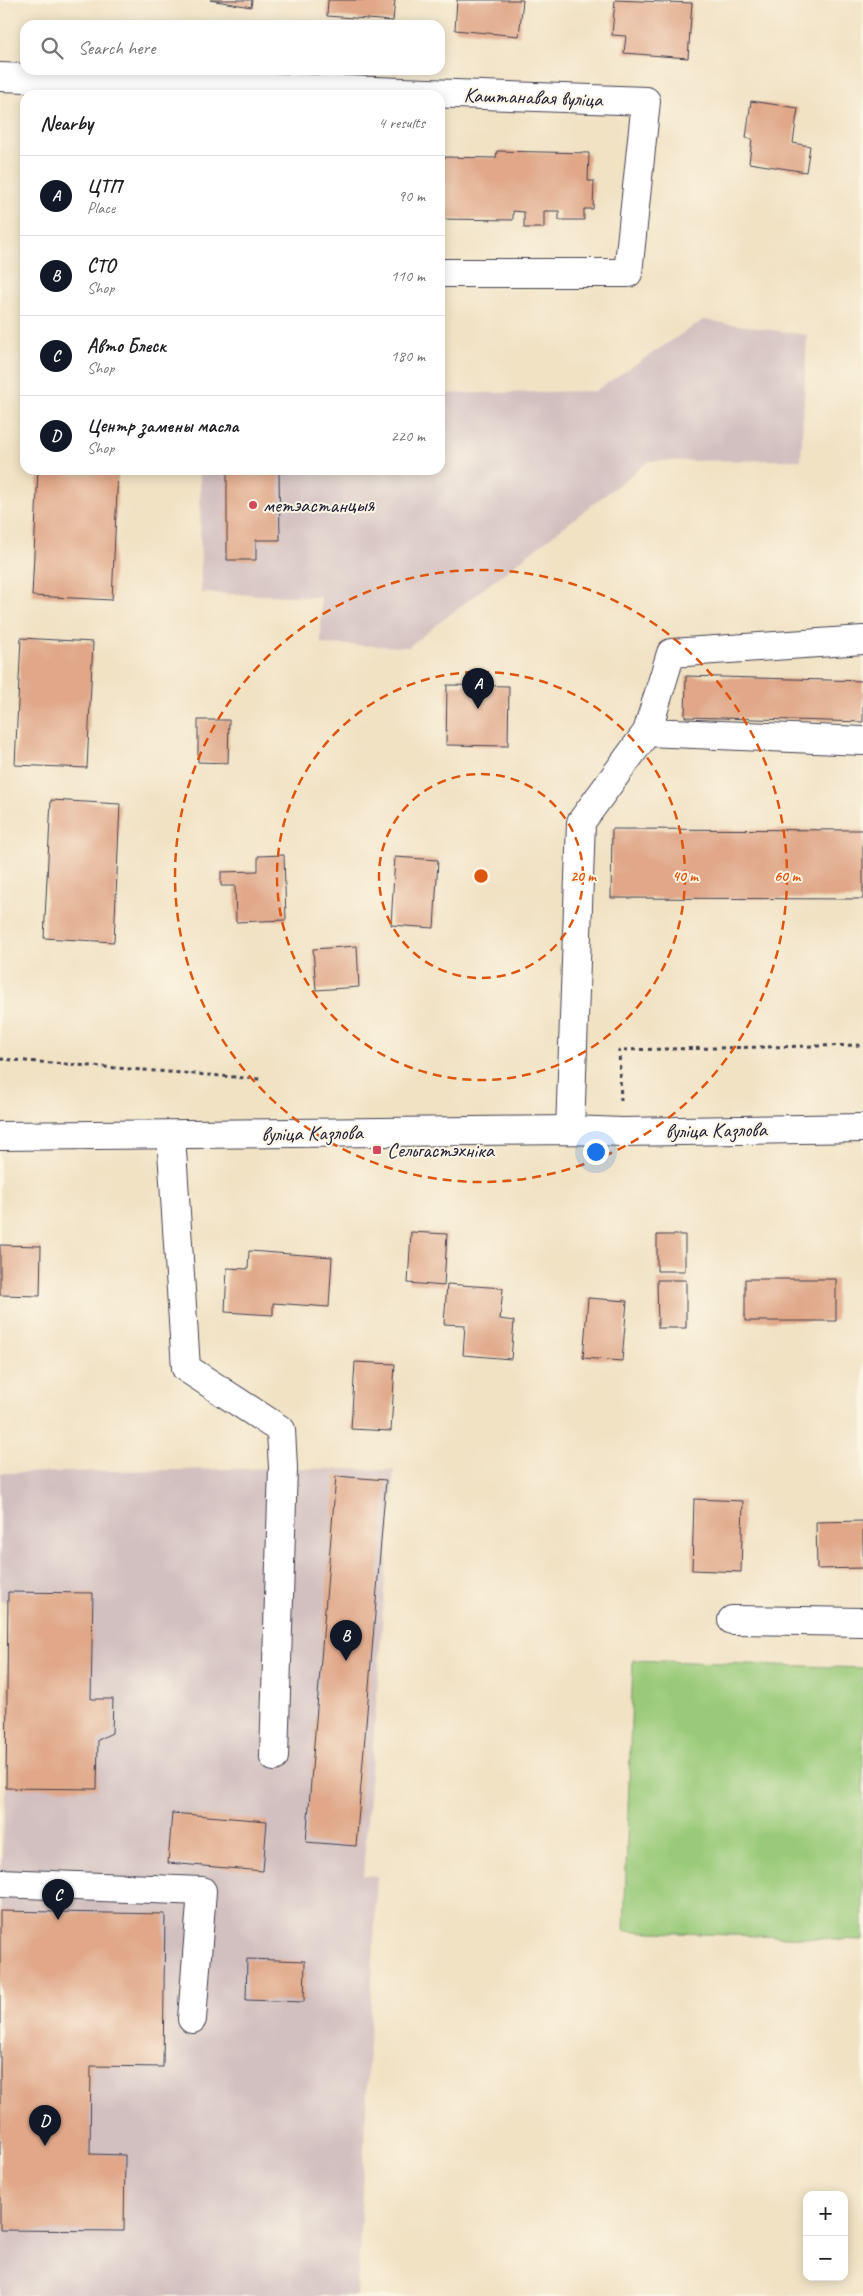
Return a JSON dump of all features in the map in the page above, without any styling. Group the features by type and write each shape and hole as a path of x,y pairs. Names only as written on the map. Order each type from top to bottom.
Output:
{"main road":[{"name":"Каштанавая вуліца","path":"0,77 219,90"},
{"name":"Каштанавая вуліца","path":"445,96 646,101 628,273 445,273"},
{"path":"570,1130 581,822 647,732 671,653 863,640"},
{"path":"647,732 863,741"},
{"name":"вуліца Казлова","path":"0,1136 570,1130 622,1132 863,1128"},
{"path":"171,1135 186,1368 281,1430 283,1468 274,1757"},
{"path":"732,1620 863,1622"},
{"path":"0,1883 202,1891 192,2019"}],"path":[{"path":"622,1132 619,1050 863,1045"},
{"path":"0,1059 260,1079"}],"shaded area":[{"name":"метэастанцыя","path":"703,320 807,335 801,460 649,461 408,647 321,644 321,597 201,593 200,475 445,475 445,394 595,391"},
{"path":"283,1468 394,1470 363,1875 377,1876 357,2296 0,2296 0,1883 6,1788 8,1602 0,1601 0,1473"}],"green space":[{"path":"633,1660 863,1668 863,1940 624,1931"}],"building":[{"path":"210,0 252,0 251,7"},
{"path":"328,0 395,0 393,20 327,16"},
{"path":"457,0 523,0 519,36 455,30"},
{"path":"615,0 692,3 688,58 624,53 626,36 612,35"},
{"path":"751,101 798,108 793,143 810,146 806,172 749,163 752,139 746,138"},
{"path":"497,151 589,153 588,181 594,181 593,209 584,209 584,220 559,220 559,211 544,211 544,228 524,228 524,212 513,211 513,220 445,219 445,157 496,158"},
{"path":"38,475 118,475 112,600 32,596"},
{"name":"метэастанцыя","path":"227,475 279,475 280,540 256,540 256,560 227,560"},
{"path":"21,638 93,642 87,768 15,765"},
{"path":"686,676 863,681 863,722 685,717"},
{"path":"447,685 509,686 508,746 446,745"},
{"path":"198,720 229,720 228,763 198,762"},
{"path":"51,800 120,804 114,942 44,938"},
{"path":"612,829 863,830 863,899 611,898"},
{"path":"284,855 286,920 236,922 235,886 221,886 221,872 258,871 258,856"},
{"path":"395,857 438,860 434,928 391,925"},
{"path":"357,946 359,987 316,990 313,949"},
{"path":"411,1232 447,1234 444,1286 408,1283"},
{"path":"657,1235 685,1235 685,1271 657,1271"},
{"path":"0,1245 41,1246 40,1296 0,1295"},
{"path":"249,1251 332,1257 329,1307 273,1303 273,1315 225,1312 227,1268 248,1269"},
{"path":"745,1279 836,1279 836,1321 745,1321"},
{"path":"657,1280 686,1280 686,1328 658,1328"},
{"path":"447,1284 503,1288 500,1319 514,1321 511,1359 463,1355 465,1325 444,1324"},
{"path":"588,1298 627,1301 622,1361 583,1358"},
{"path":"355,1362 395,1364 391,1431 351,1429"},
{"path":"336,1476 386,1480 356,1846 306,1842"},
{"path":"694,1499 743,1501 741,1572 692,1570"},
{"path":"863,1521 863,1568 817,1569 816,1522"},
{"path":"8,1592 93,1593 91,1699 113,1699 112,1733 98,1740 97,1789 6,1788"},
{"path":"172,1813 267,1821 263,1871 168,1863"},
{"path":"0,1911 165,1914 163,2067 91,2066 90,2154 125,2155 124,2231 0,2230"},
{"path":"247,1959 305,1961 304,2002 246,2000"}],"place":[{"name":"метэастанцыя","path":"253,505"},
{"name":"ЦТП","path":"478,709"},
{"name":"Сельгастэхніка","path":"377,1150"},
{"name":"СТО","path":"346,1661"},
{"name":"Авто Блеск","path":"58,1920"},
{"name":"Центр замены масла","path":"45,2146"}]}
